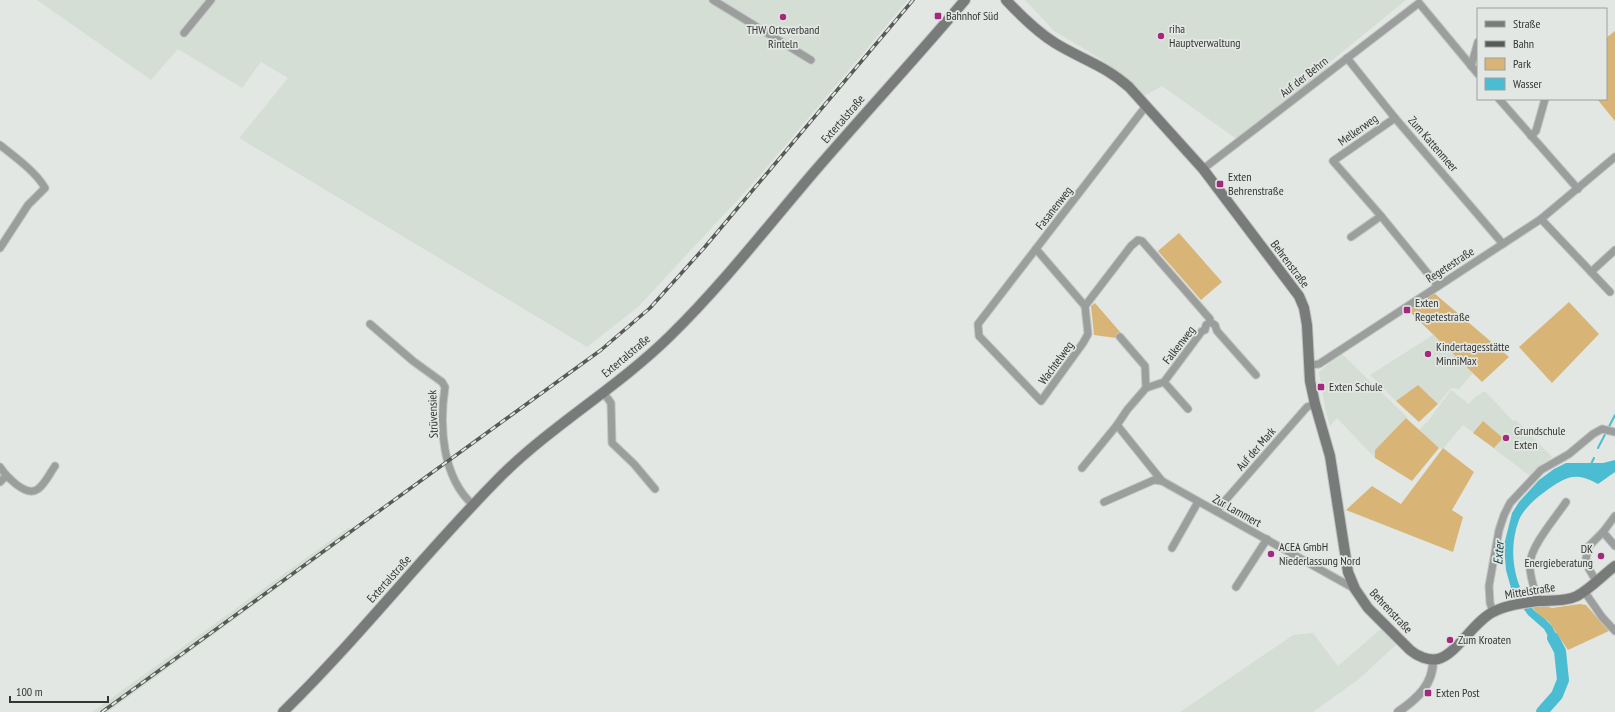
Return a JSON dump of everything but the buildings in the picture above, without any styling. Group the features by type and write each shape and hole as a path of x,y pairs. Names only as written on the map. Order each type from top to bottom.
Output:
{"main road":[{"path":"963,2 974,0"},
{"name":"Behrenstraße","path":"1006,0 1041,34 1116,75 1129,87 1203,170 1299,296 1304,308 1308,325 1310,381 1330,456 1348,572 1355,589 1368,608 1410,650 1415,654 1433,660"},
{"name":"Extertalstraße","path":"283,712 333,660 503,475 533,447 641,362 702,302 963,2"},
{"name":"Mittelstraße","path":"1433,660 1440,659 1447,655 1482,618 1493,612 1516,605 1577,596 1615,566"}],"street":[{"path":"184,33 211,0"},
{"path":"713,0 811,60"},
{"name":"Auf der Behrn","path":"1203,170 1419,3 1471,66"},
{"path":"1477,45 1471,66 1477,73"},
{"name":"Zum Kattenmeer","path":"1347,58 1395,118 1503,244"},
{"path":"1500,100 1578,189"},
{"path":"1531,136 1536,131 1545,100"},
{"name":"Fasanenweg","path":"978,324 1146,106"},
{"name":"Melkerweg","path":"1395,118 1333,161 1381,216 1438,286"},
{"path":"0,145 33,173 42,182 45,188 28,205 0,248"},
{"name":"Regetestraße","path":"1310,365 1319,364 1541,219 1615,157"},
{"path":"1351,237 1381,216"},
{"path":"1541,219 1610,292"},
{"name":"Falkenweg","path":"1085,306 1131,246 1138,240 1142,241 1210,319 1210,322 1215,325 1217,331 1256,375"},
{"path":"1036,249 1085,306"},
{"path":"1591,272 1615,250"},
{"name":"Wachtelweg","path":"978,324 979,336 1041,402 1088,334 1085,306"},
{"name":"Falkenweg","path":"1120,337 1146,366 1146,388 1164,382 1202,331 1205,330 1206,325 1210,322"},
{"name":"Strüvensiek","path":"370,324 396,348 442,382 446,387 443,419 448,461 458,488 473,506"},
{"name":"Falkenweg","path":"1164,382 1188,409"},
{"path":"1082,468 1146,388"},
{"path":"603,392 610,403 612,443 634,464 655,489"},
{"name":"Auf der Mark","path":"1216,512 1307,407 1315,404"},
{"path":"1117,425 1162,481"},
{"path":"1493,612 1490,603 1489,586 1499,530 1510,503 1540,470 1569,454 1599,430 1610,431"},
{"path":"0,467 6,476 21,487 29,491 34,491 39,489 55,466"},
{"path":"0,482 6,476"},
{"path":"1104,502 1154,480 1162,481"},
{"name":"Zur Lammert","path":"1162,481 1355,589"},
{"name":"Zur Lammert","path":"1172,548 1198,502"},
{"path":"1538,601 1531,577 1530,564 1533,550 1566,502"},
{"path":"1596,581 1589,569 1586,558 1589,546 1603,532 1615,516"},
{"path":"1603,532 1615,546"},
{"name":"Zur Lammert","path":"1236,587 1266,539"},
{"path":"1584,591 1602,617 1615,631"},
{"path":"1398,712 1411,703 1424,689 1432,674 1433,660"}],"shaded area":[{"path":"37,0 908,0 756,180 638,307 587,347 239,138 288,78 261,62 242,88 178,49 151,80"},
{"path":"1025,0 1406,0 1330,62 1326,71 1238,140 1162,86 1144,96 1101,59 1054,31"},
{"name":"Kindertagesstätte MinniMax","path":"1433,335 1473,373 1459,389 1451,388 1438,404 1418,385 1396,401 1370,375"},
{"path":"1341,353 1407,417 1375,450 1375,458 1337,418 1330,426 1325,409 1319,372"},
{"name":"Grundschule Exten","path":"1451,390 1469,404 1475,397 1485,391 1513,421 1516,420 1552,457 1539,466 1530,476 1463,425 1443,449 1439,448 1419,430 1428,421"},
{"path":"349,527 353,533 108,712 92,712"},
{"path":"1382,628 1398,643 1359,679 1313,712 1180,712 1293,635 1313,633 1338,666"}],"green space":[{"path":"1615,31 1615,121 1598,100 1607,100 1607,37"},
{"path":"1179,233 1222,282 1201,300 1158,251"},
{"path":"1434,293 1509,357 1482,382 1408,310"},
{"path":"1569,302 1599,334 1552,383 1519,347"},
{"path":"1095,303 1121,333 1116,338 1094,335 1091,306"},
{"path":"1418,385 1438,404 1419,422 1396,401"},
{"path":"1406,418 1439,448 1412,481 1375,458 1375,450"},
{"path":"1483,421 1503,438 1494,448 1473,433"},
{"path":"1443,448 1474,472 1452,510 1463,517 1453,552 1346,510 1372,486 1401,504"},
{"path":"1538,604 1552,608 1580,604 1586,605 1609,631 1568,650 1549,622 1539,615 1530,605"}],"water":[{"path":"1615,460 1615,472 1598,484 1580,477 1570,477 1565,479 1548,489 1534,501 1525,510 1519,520 1513,554 1516,576 1531,607 1553,627 1560,651 1553,645 1544,629 1528,615 1511,588 1506,570 1504,545 1512,513 1519,502 1539,480 1554,469 1566,463 1603,463"}],"waterway":[{"path":"1598,448 1615,415"},
{"path":"1591,464 1594,458"},
{"name":"Exter","path":"1542,712 1557,695 1563,680 1560,651 1553,638"}],"railway":[{"path":"102,712 601,350 650,308 704,248 913,0"}],"place":[{"name":"Bahnhof Süd","path":"938,16"},
{"name":"THW Ortsverband Rinteln","path":"783,17"},
{"name":"riha Hauptverwaltung","path":"1161,36"},
{"name":"Exten Behrenstraße","path":"1220,184"},
{"name":"Exten Regetestraße","path":"1407,310"},
{"name":"Kindertagesstätte MinniMax","path":"1428,354"},
{"name":"Exten Schule","path":"1321,387"},
{"name":"Grundschule Exten","path":"1506,438"},
{"name":"ACEA GmbH Niederlassung Nord","path":"1271,554"},
{"name":"DK Energieberatung","path":"1601,556"},
{"name":"Zum Kroaten","path":"1450,640"},
{"name":"Exten Post","path":"1428,693"}]}
